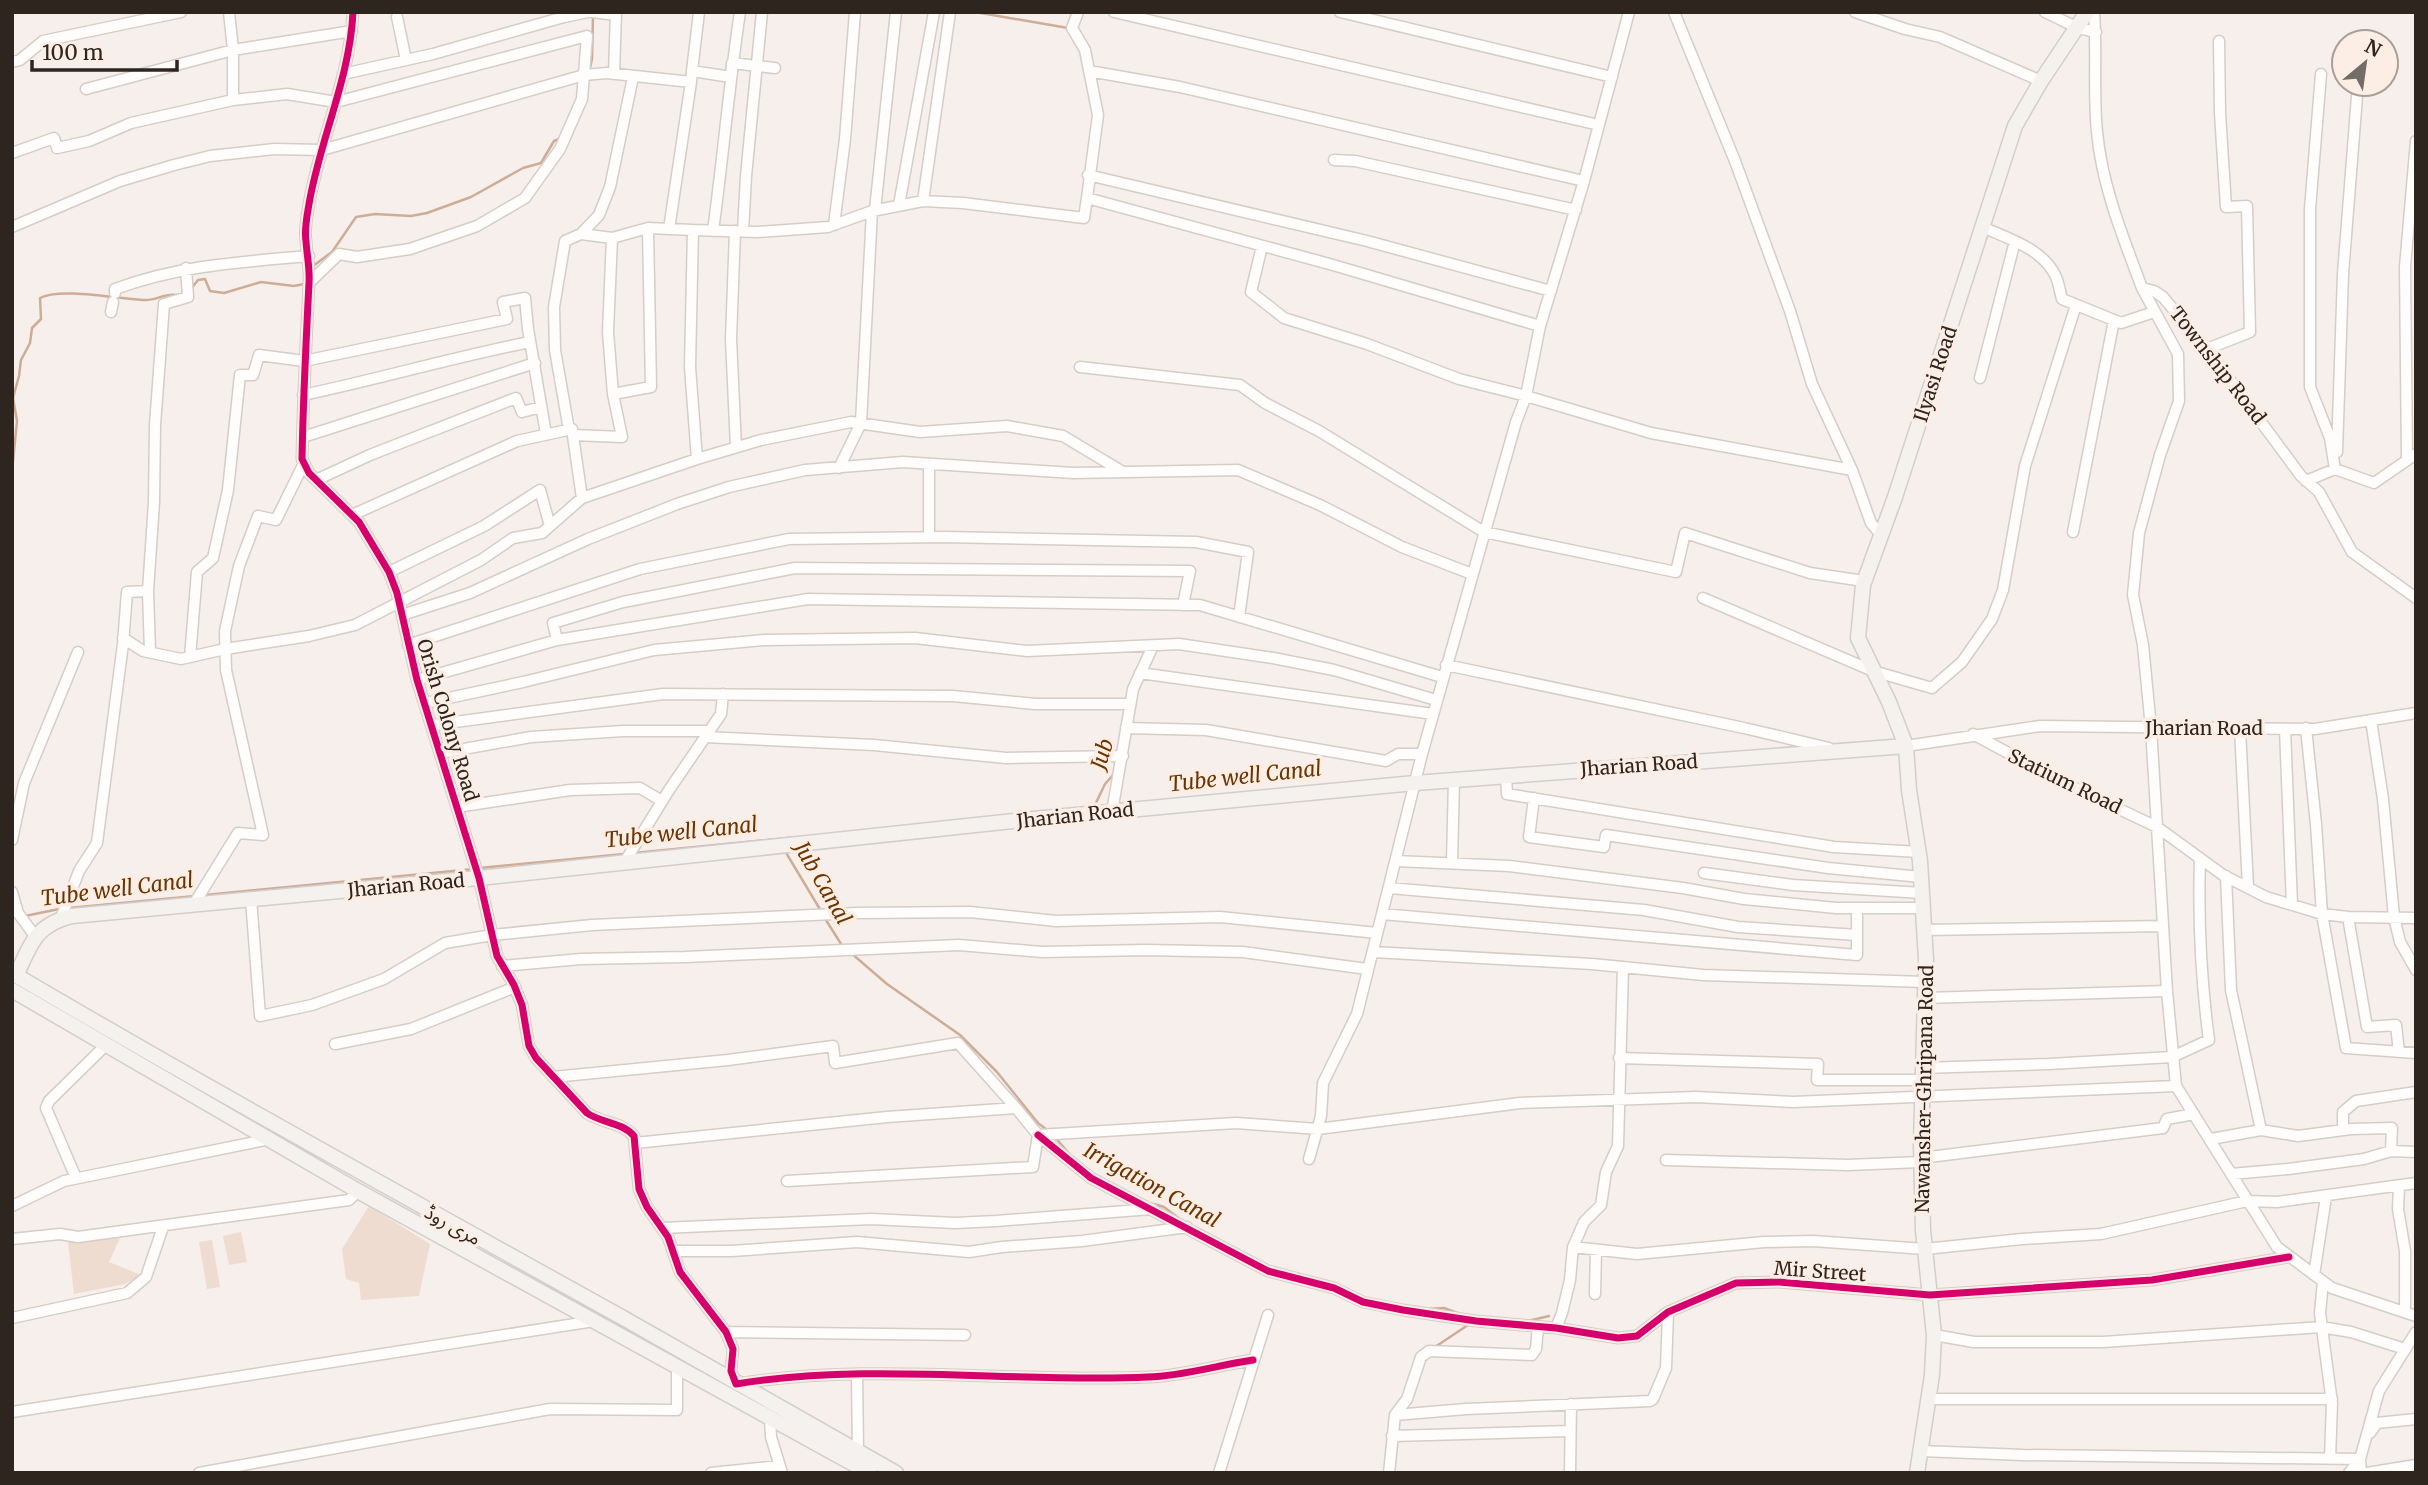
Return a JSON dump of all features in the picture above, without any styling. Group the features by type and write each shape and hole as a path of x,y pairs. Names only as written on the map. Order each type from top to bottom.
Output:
{"main road":[{"name":"Ilyasi Road","path":"1906,746 1889,702 1858,638 1864,581 1882,536 2015,126 2087,12"},
{"name":"Jharian Road","path":"14,980 35,936 42,928 61,918 1454,779 1906,746"},
{"name":"Nawansher-Ghripana Road","path":"1906,746 1909,790 1919,852 1924,930 1921,1160 1925,1249 1934,1335 1917,1473"},
{"name":"مری روڈ","path":"14,980 107,1044 154,1063 270,1139 358,1191 870,1473"},
{"name":"مری روڈ","path":"14,980 154,1063 677,1348 896,1473"},
{"path":"435,1232 442,1219"}],"street":[{"path":"12,62 20,60 43,41 181,12"},
{"path":"229,12 233,50 233,100"},
{"path":"194,904 238,833 262,835 226,670 225,631 239,566 258,516 276,520 304,463 304,361 310,282 305,239 314,176 344,74 353,12"},
{"path":"344,74 590,12 616,14 614,74"},
{"path":"669,229 699,12"},
{"path":"12,227 120,181 186,162 210,156 274,149 323,150 589,75 731,77 740,12"},
{"path":"736,447 731,340 739,231 762,12"},
{"path":"834,225 845,139 855,12"},
{"path":"839,468 861,423 873,210 896,12"},
{"path":"900,205 934,12"},
{"path":"923,201 950,12"},
{"path":"581,234 612,238 648,228 739,231 828,227 873,210 923,201 963,203 1084,218 1098,116 1085,50 1072,28 1078,12"},
{"path":"1114,12 1599,125"},
{"path":"1340,12 1612,77"},
{"path":"1309,1159 1318,1129 1323,1083 1357,1014 1436,699 1526,396 1540,326 1576,210 1629,12"},
{"path":"1674,12 1735,161 1790,312 1812,384 1852,470 1871,523 1882,536"},
{"path":"1855,12 1905,29 1940,37 2041,81"},
{"path":"2045,12 2078,28 2096,32"},
{"path":"2094,12 2096,32 2093,81 2097,135 2106,188 2142,288 2178,354 2179,401 2156,468 2139,533 2133,595 2143,645 2151,729 2162,926 2176,1086 2277,1247 2332,1288 2410,1314 2405,1251 2398,1209 2399,1186"},
{"path":"397,17 405,60"},
{"path":"86,89 233,50 352,31"},
{"path":"12,153 54,138 57,148 89,141 131,122 233,100 287,94 336,102 587,36 589,75 582,99 560,149 525,198 477,226 410,249 357,257 339,254 310,282"},
{"path":"2207,349 2250,332 2247,206 2226,207 2219,41"},
{"path":"733,63 775,68"},
{"path":"713,230 733,63"},
{"path":"1089,71 1181,87 1584,181"},
{"path":"2321,74 2310,209 2310,387 2330,438 2335,469"},
{"path":"582,498 555,350 554,307 565,241 581,234 599,215 610,187 633,77"},
{"path":"2335,469 2340,420 2343,274 2357,98"},
{"path":"2306,481 2335,469 2374,483 2411,457 2405,267 2416,141"},
{"path":"1334,160 1355,161 1576,210"},
{"path":"1088,174 1367,241 1551,291"},
{"path":"1087,198 1540,326"},
{"path":"1982,227 2015,241 2038,255 2055,275 2062,299 2121,323 2154,312"},
{"path":"612,394 651,387 648,228"},
{"path":"693,230 690,367 697,459"},
{"path":"352,515 517,441 546,434 571,432 622,437 612,394 608,332 612,238"},
{"path":"1980,378 2015,241"},
{"path":"1262,246 1251,292 1284,318 1367,344 1459,379 1651,433 1852,470"},
{"path":"113,302 115,289 152,276 187,268 309,258"},
{"path":"150,652 148,591 154,502 155,425 164,304 188,292 187,268"},
{"name":"Township Road","path":"2142,288 2163,297 2207,349 2306,481 2319,492 2352,552 2414,594"},
{"path":"190,657 197,572 213,558 228,490 240,375 253,375 259,355 304,361 507,319 503,302 525,298 546,434"},
{"path":"1703,598 1873,671 1932,688 1962,662 1992,619 2003,590 2025,466 2076,305"},
{"path":"2073,532 2114,320"},
{"path":"303,395 373,380 469,354 530,342"},
{"path":"303,436 535,363"},
{"path":"1080,367 1240,385 1484,532 1676,572 1685,533 1810,573 1864,581"},
{"path":"316,480 370,455 516,398 522,412 541,407"},
{"path":"123,638 143,651 181,659 355,625 481,560 513,538 542,533 582,498 736,447 851,422 920,432 1007,426 1063,436 1123,472"},
{"path":"401,615 470,593 588,539 729,487 805,470 903,462 1073,473 1238,470 1320,505 1402,547 1472,574"},
{"name":"Orish Colony Road","path":"304,463 309,473 352,515 372,541 389,572 417,680 479,878 497,956 522,1005 529,1046 536,1058 587,1113 625,1128 634,1136 635,1143"},
{"path":"929,464 929,537"},
{"path":"389,572 484,526 540,490 550,526"},
{"path":"408,645 640,569 789,539 929,537 1196,542 1248,552 1239,617"},
{"path":"557,640 552,623 623,602 795,568 1191,571 1183,605"},
{"path":"61,918 79,872 97,843 127,592 148,591"},
{"path":"417,680 557,640 808,599 1200,605 1443,677"},
{"path":"425,703 654,650 765,640 915,638 1027,651 1179,645 1273,658 1334,670 1436,699"},
{"path":"1112,812 1133,689 1153,646"},
{"path":"12,840 24,783 78,652"},
{"path":"1446,665 1839,751"},
{"path":"1140,673 1433,713"},
{"path":"433,725 663,694 953,696 1035,704 1130,704"},
{"path":"624,863 662,801 722,714 723,694"},
{"name":"Jharian Road","path":"1906,746 2040,726 2306,729 2416,713"},
{"path":"2371,720 2383,799 2394,917 2400,942 2416,970"},
{"path":"1126,728 1206,730 1386,761 1398,754 1422,754"},
{"path":"2240,729 2248,887"},
{"path":"2285,729 2292,905"},
{"path":"2306,729 2322,914 2346,1048 2416,1053"},
{"path":"441,752 544,736 623,731 874,745 1006,758 1123,756"},
{"name":"Statium Road","path":"1973,734 2060,781 2157,827 2226,876 2266,897 2322,914 2416,918"},
{"path":"1506,775 1507,794 1834,846 1919,852"},
{"path":"1452,863 1454,779"},
{"path":"457,807 558,792 605,789 640,788 662,801"},
{"path":"1534,798 1528,837 1604,848 1606,835 1828,868 1921,877"},
{"path":"1619,1058 1818,1064 1817,1080 2172,1057 2209,1040 2203,991 2198,900 2200,858"},
{"path":"1395,860 1509,866 1683,888 1744,899 1857,909 1922,900"},
{"path":"1704,873 1922,900"},
{"path":"2226,876 2231,990 2261,1130"},
{"path":"1389,888 1644,910 1738,927 1857,934"},
{"path":"12,892 18,914 35,936"},
{"path":"251,899 260,1016 312,1005 384,979 445,943 492,935 592,925 857,913 971,912 1056,921 1220,917 1377,933"},
{"path":"1382,914 1857,956 1857,909"},
{"path":"2348,917 2367,1027 2396,1025 2399,1052"},
{"path":"1924,930 2162,926"},
{"path":"502,965 959,945 1042,952 1243,952 1367,969"},
{"path":"1373,952 1623,967 1703,975 1925,982"},
{"path":"1556,1328 1570,1280 1573,1247 1584,1222 1601,1205 1606,1172 1618,1146 1623,967"},
{"path":"335,1044 411,1029 515,988"},
{"path":"1924,998 2167,991"},
{"name":"Mir Street","path":"553,1077 729,1060 833,1046 835,1063 958,1043 1038,1135 1091,1178 1268,1271 1334,1288 1363,1301 1403,1310 1627,1339 1637,1336 1668,1312 1735,1283 1779,1282 1930,1295 2152,1280 2290,1257"},
{"path":"76,1178 46,1108 49,1101 107,1044"},
{"path":"787,1181 1033,1167 1038,1135 1236,1123 1318,1129 1520,1103 1696,1097 1793,1102 2176,1086"},
{"path":"2343,1130 2343,1112 2356,1101 2416,1092"},
{"path":"1016,1108 887,1117 635,1143 639,1189 674,1251 680,1272 726,1332 733,1349 731,1371 736,1384 857,1374 1028,1378 1150,1377 1253,1360"},
{"path":"1666,1160 1834,1165 1921,1160 2163,1128 2167,1119 2194,1114"},
{"path":"2211,1139 2261,1130 2298,1136 2343,1130 2392,1128 2392,1151"},
{"path":"12,1206 64,1181 270,1139"},
{"path":"2231,1174 2301,1168 2364,1159 2392,1151 2416,1152"},
{"path":"1573,1247 1637,1254 1764,1242 1813,1241 1925,1249 2101,1234 2247,1201 2277,1202 2326,1197 2416,1183"},
{"path":"12,1239 60,1234 78,1237 163,1227 349,1200 358,1191"},
{"path":"2326,1197 2319,1279 2321,1327 2332,1399 2330,1459"},
{"path":"662,1228 870,1219 955,1223 1154,1209"},
{"path":"12,1318 127,1293 146,1277 163,1227"},
{"path":"674,1251 732,1251 857,1242 968,1252 1188,1227"},
{"path":"1595,1294 1596,1250"},
{"path":"1395,1415 1650,1401 1667,1368 1668,1312"},
{"path":"1219,1473 1268,1315"},
{"path":"12,1412 594,1321"},
{"path":"1388,1473 1395,1415 1407,1399 1420,1357 1429,1351 1532,1355 1536,1349 1538,1326"},
{"path":"1934,1335 1974,1342 2103,1342 2321,1327 2351,1332 2405,1349"},
{"path":"726,1332 965,1335"},
{"path":"2355,1473 2379,1391 2416,1332"},
{"path":"200,1473 550,1409 677,1410 677,1366"},
{"path":"857,1374 858,1452"},
{"path":"1928,1399 2332,1399"},
{"path":"1570,1473 1571,1404"},
{"path":"711,1473 781,1469 771,1437 770,1417"},
{"path":"2366,1438 2377,1423 2416,1419"},
{"path":"1392,1436 1570,1431"},
{"path":"1921,1451 2036,1456 2360,1459"},
{"path":"2349,1473 2360,1459"},
{"path":"2360,1459 2361,1473"},
{"path":"2367,1473 2416,1465"}],"shaded area":[{"path":"369,1206 430,1244 419,1296 361,1300 359,1283 346,1279 342,1249"},
{"path":"241,1232 247,1262 229,1265 223,1236"},
{"path":"121,1236 109,1262 141,1275 125,1284 74,1294 68,1242"},
{"path":"212,1240 220,1287 207,1289 199,1242"}],"waterway":[{"name":"Irrigation Canal","path":"975,12 1068,28"},
{"name":"Irrigation Canal","path":"589,72 593,16"},
{"name":"Irrigation Canal","path":"313,266 332,252 356,217 375,214 411,216 471,197 523,168 541,163 554,141 559,139"},
{"name":"Irrigation Canal","path":"191,289 198,280 205,279 210,291 224,293 261,282 294,286 304,284"},
{"name":"Irrigation Canal","path":"12,471 17,421 13,398 21,360 30,343 32,328 41,319 40,298 75,294 148,300 176,295"},
{"name":"Jub","path":"1094,807 1105,784 1113,775"},
{"name":"Tube well Canal","path":"1344,783 1355,782"},
{"name":"Tube well Canal","path":"634,853 798,837"},
{"name":"Jub Canal","path":"785,851 821,911"},
{"name":"Tube well Canal","path":"480,868 624,854"},
{"name":"Tube well Canal","path":"205,895 474,869"},
{"name":"Tube well Canal","path":"69,908 195,896"},
{"name":"Tube well Canal","path":"25,916 59,909"},
{"name":"Jub Canal","path":"824,917 843,947"},
{"name":"Irrigation Canal","path":"851,953 887,984 960,1035 997,1072 1038,1123 1047,1130"},
{"name":"Irrigation Canal","path":"1055,1137 1071,1156"},
{"name":"Irrigation Canal","path":"1154,1204 1164,1207 1181,1220"},
{"name":"Irrigation Canal","path":"1429,1309 1444,1308 1460,1314"},
{"name":"Irrigation Canal","path":"1528,1321 1549,1316"},
{"name":"Irrigation Canal","path":"1435,1347 1468,1325"}],"cycle path":[{"path":"353,12 341,85 320,156 306,223 309,278 302,459 309,473 359,522 389,572 397,593 417,680 479,878 497,956 522,1005 529,1046 536,1058 587,1113 624,1128 634,1136 639,1189 647,1207 668,1237 680,1272 726,1332 733,1349 731,1371 736,1384 838,1374 1148,1377 1253,1360"},
{"path":"1038,1135 1091,1178 1268,1271 1334,1288 1363,1302 1403,1310 1618,1338 1637,1336 1668,1312 1736,1283 1779,1282 1930,1295 2152,1280 2289,1257"}]}
